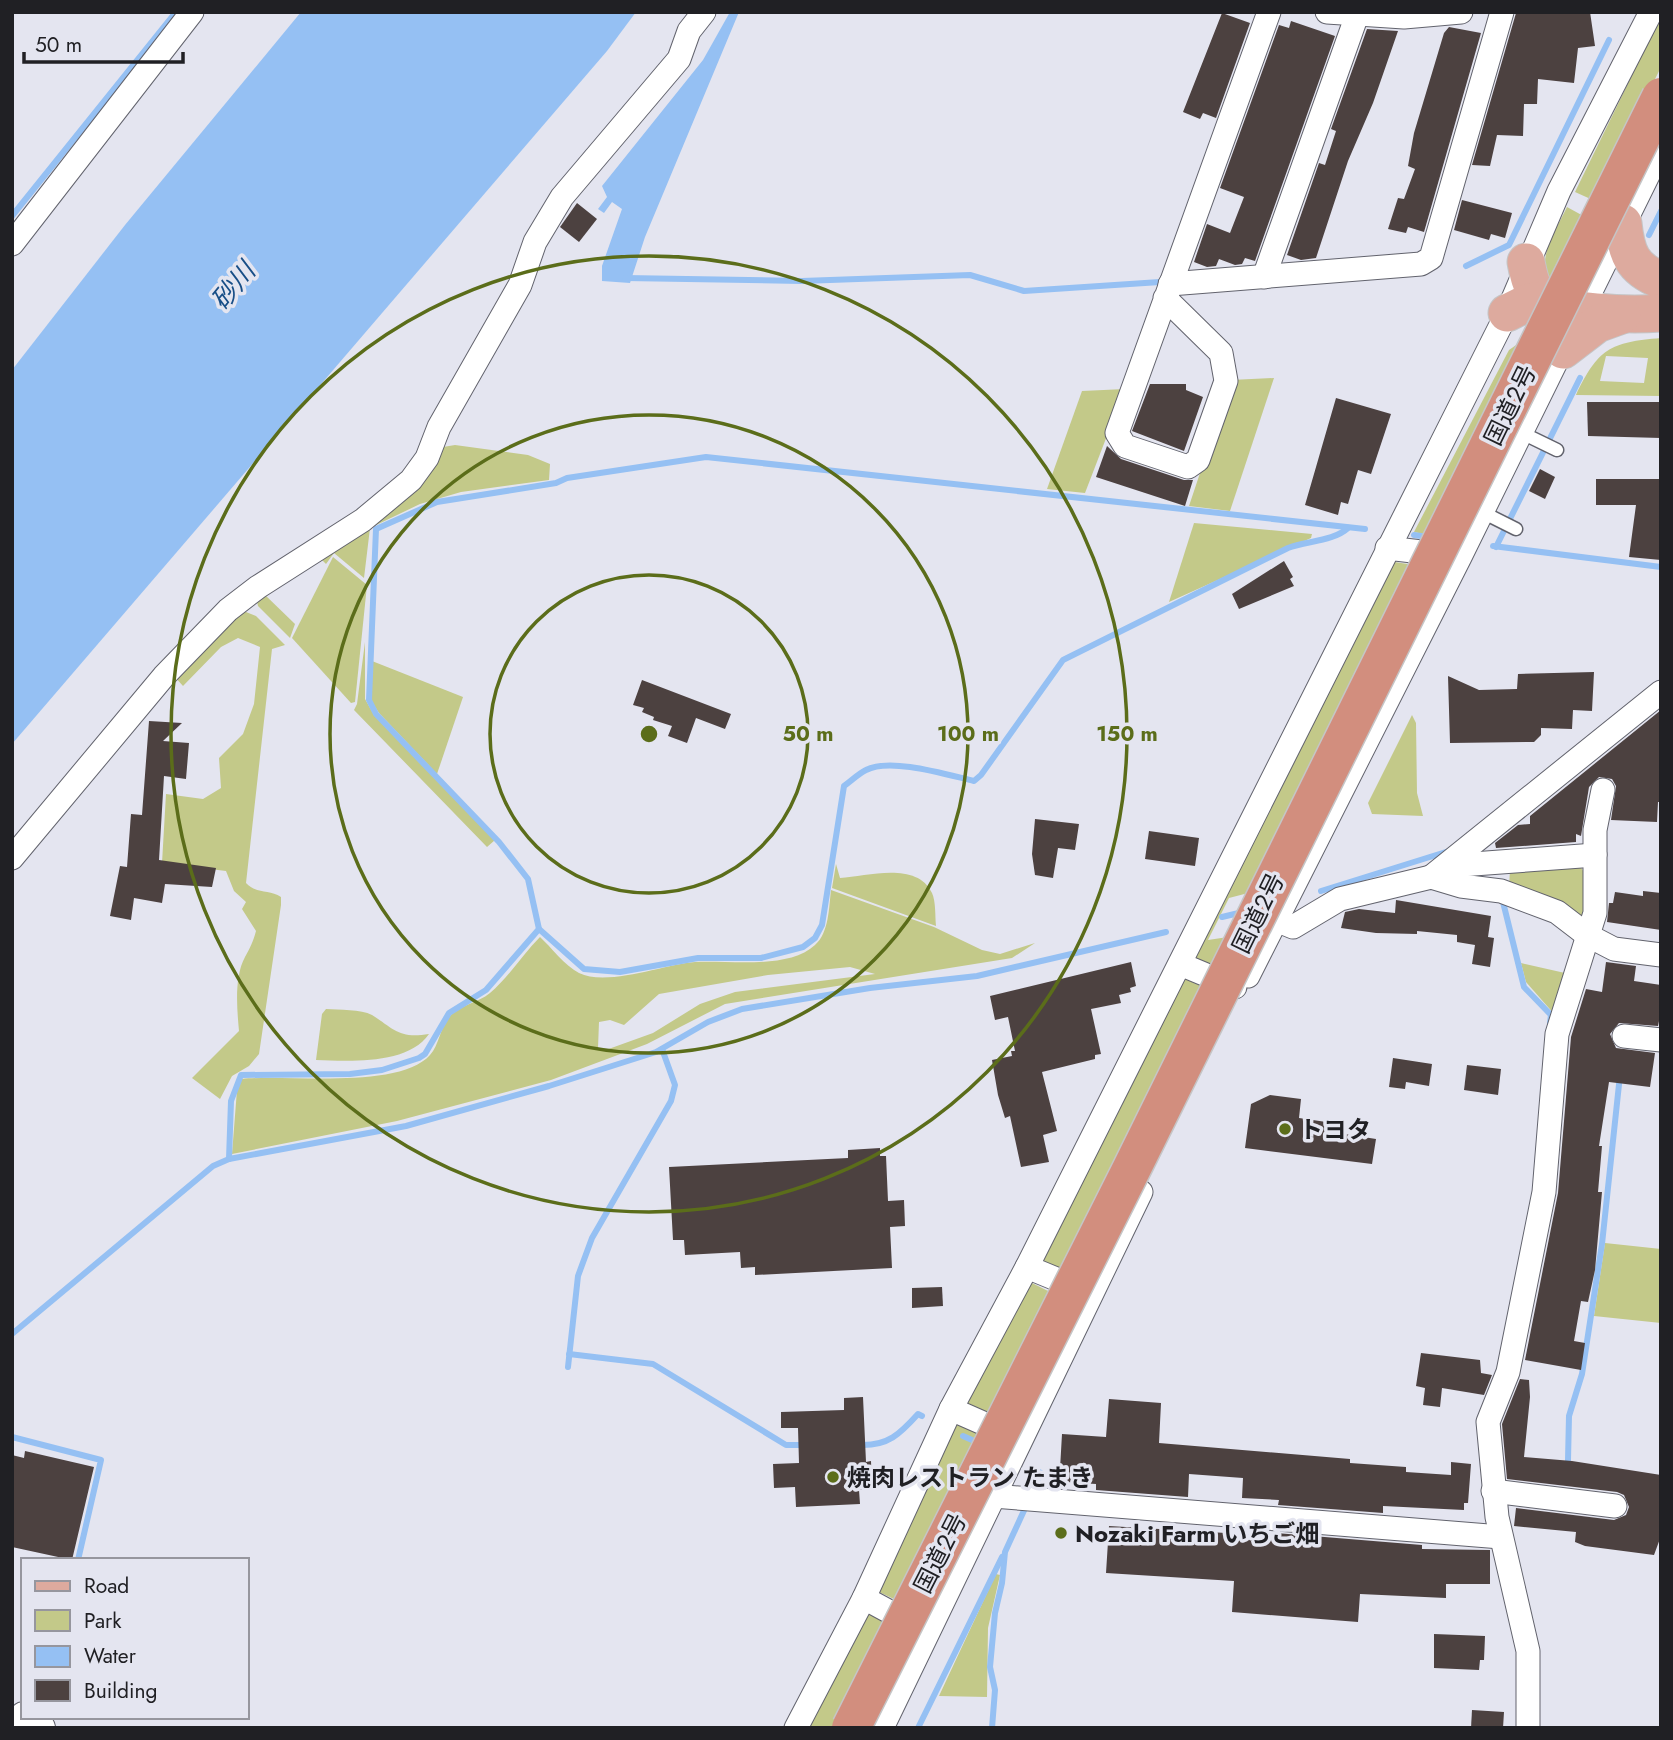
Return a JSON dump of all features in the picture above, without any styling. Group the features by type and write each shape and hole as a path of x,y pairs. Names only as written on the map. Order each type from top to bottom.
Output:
{"highway":[{"name":"国道2号","path":"851,1728 1137,1158 1661,97"}],"main road":[{"path":"1623,223 1629,256 1642,273 1661,280"},
{"path":"1527,262 1533,286 1544,298"},
{"path":"1586,302 1661,287"},
{"path":"1507,313 1544,298 1586,302 1623,314 1661,313"},
{"path":"1563,350 1580,334 1623,314"}],"street":[{"path":"12,244 192,12"},
{"path":"12,858 155,686 228,610 258,587 363,520 411,480 427,458 439,427 520,285 535,242 562,197 679,59 689,32 704,12"},
{"path":"1167,291 1221,353 1226,381 1198,460 1188,467 1125,446 1117,433 1167,291 1269,12"},
{"path":"1167,291 1264,277 1421,264 1431,258 1502,12"},
{"path":"796,1728 864,1598 951,1409 1027,1267 1507,313 1559,191 1651,12"},
{"path":"1264,277 1340,13 1446,13"},
{"path":"882,1728 1091,1294 1661,149"},
{"path":"1387,548 1460,557"},
{"path":"1430,875 1661,692"},
{"path":"1528,1728 1528,1651 1496,1537 1488,1422 1508,1372 1544,1192 1557,1034 1595,912 1595,830 1603,790"},
{"path":"1276,920 1293,927 1340,899 1430,875 1595,855"},
{"path":"1430,875 1461,886 1501,891 1557,912 1587,935 1614,949 1661,955"},
{"path":"1180,964 1241,990"},
{"path":"1624,1036 1661,1040"},
{"path":"1027,1267 1091,1294"},
{"path":"951,1409 1021,1439"},
{"path":"1493,1491 1615,1506"},
{"path":"993,1496 1496,1537"},
{"path":"864,1598 927,1632"}],"lane":[{"path":"1521,433 1551,447"},
{"path":"1482,512 1510,526"}],"green space":[{"path":"1661,16 1661,67 1595,201 1575,192"},
{"path":"1567,207 1587,218 1553,284 1547,276 1546,256 1548,246"},
{"path":"1661,338 1661,396 1576,395 1599,358 1617,346","holes":["1606,356 1648,358 1644,383 1600,381"]},
{"path":"1519,343 1428,535 1414,532 1509,350"},
{"path":"1274,378 1230,511 1189,506 1231,380"},
{"path":"1125,389 1085,493 1047,489 1082,391"},
{"path":"455,445 528,455 550,464 549,480 461,492 420,504 370,528 364,578 334,553 326,564 318,556 443,447"},
{"path":"1194,523 1312,534 1311,538 1169,602"},
{"path":"333,557 367,585 355,702 351,703 292,638"},
{"path":"1388,561 1414,565 1252,892 1229,898 1208,940 1228,937 1213,968 1194,959"},
{"path":"263,593 295,624 290,638 258,606 256,597"},
{"path":"241,610 256,616 285,645 272,649 246,883 254,889 281,897 281,905 259,1054 249,1066 232,1076 220,1099 192,1078 239,1031 239,974 256,931 242,909 246,902 234,891 226,871 162,863 166,794 203,799 221,788 219,758 243,734 254,704 260,647 238,638 221,647 183,686 174,676"},
{"path":"365,642 365,699 374,715 495,840 487,847 354,710"},
{"path":"372,661 463,697 437,774 379,713 370,699"},
{"path":"1412,715 1416,723 1417,793 1423,816 1372,814 1368,803"},
{"path":"836,864 840,878 891,873 915,877 925,883 932,893 936,926 832,888"},
{"path":"1579,864 1585,874 1586,917 1579,918 1509,887 1510,870"},
{"path":"831,890 934,927 982,950 1000,954 1035,943 1012,958 725,1004 647,1044 551,1080 397,1121 232,1154 237,1090 242,1079 368,1077 415,1066 433,1051 449,1017 490,993 540,937 569,966 591,977 620,976 695,962 774,961 803,953 820,940 826,927","holes":["850,967 875,974 735,992 700,1004 653,1033 603,1051 598,1048 599,1022 610,1020 624,1025 659,994 768,975"]},
{"path":"1521,963 1565,973 1555,1015 1526,982"},
{"path":"1181,977 1205,988 1062,1275 1040,1261"},
{"path":"326,1009 350,1010 372,1015 404,1034 429,1034 420,1044 393,1056 361,1060 316,1060 322,1014"},
{"path":"1605,1243 1661,1249 1661,1323 1594,1316"},
{"path":"1030,1282 1052,1293 988,1422 964,1405"},
{"path":"956,1422 1013,1446 926,1614 879,1592"},
{"path":"996,1574 1000,1575 988,1628 987,1697 939,1696"},
{"path":"871,1613 915,1634 873,1728 806,1728 862,1615"}],"water":[{"name":"砂川","path":"301,12 636,12 607,51 12,744 12,370 125,225"},
{"path":"730,12 739,12 645,237 630,283 602,281 602,266 622,209 612,202 604,213 598,209 607,197 602,186 703,60"}],"building":[{"path":"1590,12 1595,46 1578,48 1574,83 1538,79 1537,104 1524,104 1523,136 1497,135 1490,166 1472,165 1516,13"},
{"path":"1222,13 1250,23 1216,118 1203,113 1200,119 1183,112"},
{"path":"1291,21 1335,36 1255,261 1245,258 1242,264 1235,265 1219,259 1216,266 1207,267 1194,262 1207,224 1230,233 1244,197 1220,188 1279,25 1289,28"},
{"path":"1449,27 1481,33 1424,232 1408,227 1406,233 1388,229 1398,198 1404,199 1415,169 1408,166 1414,133 1444,33"},
{"path":"1367,29 1398,31 1373,103 1348,161 1316,258 1301,260 1287,255 1319,163 1325,165 1336,131 1331,129"},
{"path":"1462,200 1512,213 1505,238 1491,234 1489,240 1454,230"},
{"path":"577,203 597,219 579,242 560,227"},
{"path":"1150,384 1186,384 1186,390 1203,397 1184,451 1132,431"},
{"path":"1336,398 1391,414 1371,474 1358,470 1348,504 1341,502 1338,515 1305,505"},
{"path":"1587,402 1661,402 1661,438 1588,436"},
{"path":"1107,446 1121,459 1184,480 1193,480 1185,506 1096,477"},
{"path":"1540,469 1555,477 1545,499 1529,491"},
{"path":"1596,479 1661,479 1661,560 1629,557 1636,505 1596,505"},
{"path":"1284,561 1293,577 1290,579 1294,586 1239,609 1232,594"},
{"path":"1594,672 1592,711 1573,710 1572,729 1541,728 1541,735 1534,742 1450,743 1448,676 1479,690 1517,689 1518,674"},
{"path":"642,680 731,714 725,729 696,718 687,743 668,736 672,726 653,720 654,717 642,712 644,708 633,705"},
{"path":"1661,710 1661,802 1658,802 1657,822 1611,820 1616,786 1612,779 1599,777 1589,787 1581,836 1576,834 1576,842 1496,848 1495,843 1518,825 1530,824 1530,816"},
{"path":"149,721 182,723 163,741 189,743 186,779 164,776 159,860 216,868 212,887 165,884 162,903 134,898 131,920 110,916 120,866 127,867 131,814 142,815"},
{"path":"1035,819 1079,824 1075,850 1058,848 1053,878 1035,875 1032,854"},
{"path":"1149,831 1199,838 1195,866 1145,859"},
{"path":"1643,891 1661,893 1661,930 1607,922 1609,903 1613,903 1615,892 1643,896"},
{"path":"1396,900 1491,916 1488,937 1494,938 1490,967 1472,964 1475,945 1457,942 1457,935 1417,931 1417,934 1376,933 1341,928 1345,912 1359,909 1395,913"},
{"path":"1131,962 1136,986 1130,988 1131,992 1119,995 1121,1003 1091,1009 1101,1054 1095,1055 1095,1059 1042,1072 1057,1131 1043,1135 1049,1162 1021,1167 1010,1116 1005,1118 998,1095 992,1060 1012,1056 1011,1051 1015,1051 1008,1017 995,1020 990,996"},
{"path":"1606,962 1636,966 1634,981 1661,985 1661,1011 1658,1026 1619,1023 1610,1034 1616,1048 1655,1053 1650,1087 1609,1082 1599,1146 1602,1146 1598,1192 1602,1192 1595,1270 1588,1302 1581,1301 1574,1341 1585,1343 1581,1370 1525,1360 1558,1193 1571,1037 1586,989 1602,992"},
{"path":"1393,1058 1432,1064 1429,1086 1406,1082 1405,1089 1389,1087"},
{"path":"1467,1065 1501,1069 1498,1095 1464,1090"},
{"path":"1270,1095 1301,1099 1299,1118 1340,1124 1338,1133 1376,1139 1372,1164 1245,1148 1251,1104"},
{"path":"880,1148 880,1156 886,1156 888,1201 904,1200 905,1226 890,1227 892,1268 755,1275 755,1267 741,1268 740,1252 685,1255 684,1240 673,1240 669,1167 848,1158 848,1150"},
{"path":"942,1287 943,1306 912,1308 912,1288"},
{"path":"1421,1353 1480,1360 1481,1373 1492,1375 1484,1395 1442,1388 1440,1407 1423,1405 1425,1388 1416,1386"},
{"path":"1520,1379 1529,1380 1530,1397 1524,1457 1572,1461 1661,1475 1661,1536 1654,1555 1585,1546 1575,1542 1576,1532 1514,1526 1516,1508 1614,1520 1626,1515 1629,1507 1624,1495 1617,1492 1507,1479 1502,1424"},
{"path":"863,1397 866,1462 871,1461 872,1489 859,1490 860,1504 796,1507 795,1487 774,1488 773,1464 799,1463 798,1428 781,1428 781,1412 844,1410 844,1398"},
{"path":"1109,1399 1161,1403 1159,1443 1350,1459 1350,1463 1406,1467 1406,1472 1451,1475 1451,1462 1471,1464 1468,1503 1464,1503 1464,1510 1383,1506 1383,1513 1278,1505 1279,1500 1242,1498 1243,1478 1189,1474 1188,1497 1096,1490 1096,1484 1063,1482 1064,1469 1060,1469 1062,1434 1106,1437"},
{"path":"25,1451 94,1467 72,1558 12,1547 12,1455 24,1458"},
{"path":"1109,1526 1276,1536 1276,1533 1422,1545 1422,1549 1490,1550 1490,1584 1446,1584 1446,1598 1360,1594 1358,1622 1232,1612 1234,1581 1106,1573"},
{"path":"1434,1634 1485,1636 1484,1660 1480,1660 1479,1670 1434,1668"},
{"path":"1472,1710 1504,1712 1503,1728 1471,1728"}],"waterway":[{"path":"12,216 176,12"},
{"path":"1466,266 1509,245 1609,40"},
{"path":"1649,235 1661,211"},
{"path":"625,278 802,281 970,275 1024,291 1160,282"},
{"path":"1496,547 1580,378"},
{"path":"229,1159 231,1101 241,1075 350,1074 382,1070 419,1058 425,1054 449,1013 486,990 539,929 528,879 499,842 376,714 369,700 376,529 437,502 556,483 567,478 706,457 1365,529"},
{"path":"539,929 584,969 620,972 698,958 761,958 803,947 815,938 822,925 844,786 857,776 876,766 889,765 919,768 974,781 1063,660 1288,548 1328,538 1348,528"},
{"path":"1414,535 1428,537"},
{"path":"1493,546 1661,567"},
{"path":"1321,891 1449,851"},
{"path":"1503,902 1524,987 1551,1015 1550,1023"},
{"path":"1222,917 1243,912"},
{"path":"12,1334 213,1166 229,1159 406,1126 549,1086 656,1052 708,1022 742,1009 870,988 977,976 1166,932"},
{"path":"568,1367 578,1276 592,1238 671,1101 675,1085 662,1049"},
{"path":"1568,1460 1569,1416 1582,1374 1602,1244 1620,1075"},
{"path":"569,1354 653,1364 786,1445 807,1445"},
{"path":"860,1445 886,1441 899,1433 918,1414 922,1416"},
{"path":"963,1436 981,1444"},
{"path":"12,1437 101,1460 78,1558"},
{"path":"1031,1494 1041,1473 1036,1470"},
{"path":"992,1728 995,1690 990,1667 995,1613 1005,1552 1027,1504"},
{"path":"918,1728 1002,1557"}],"place":[{"name":"トヨタ","path":"1285,1129"},
{"name":"焼肉レストラン たまき","path":"833,1477"},
{"name":"Nozaki Farm いちご畑","path":"1061,1533"}]}
